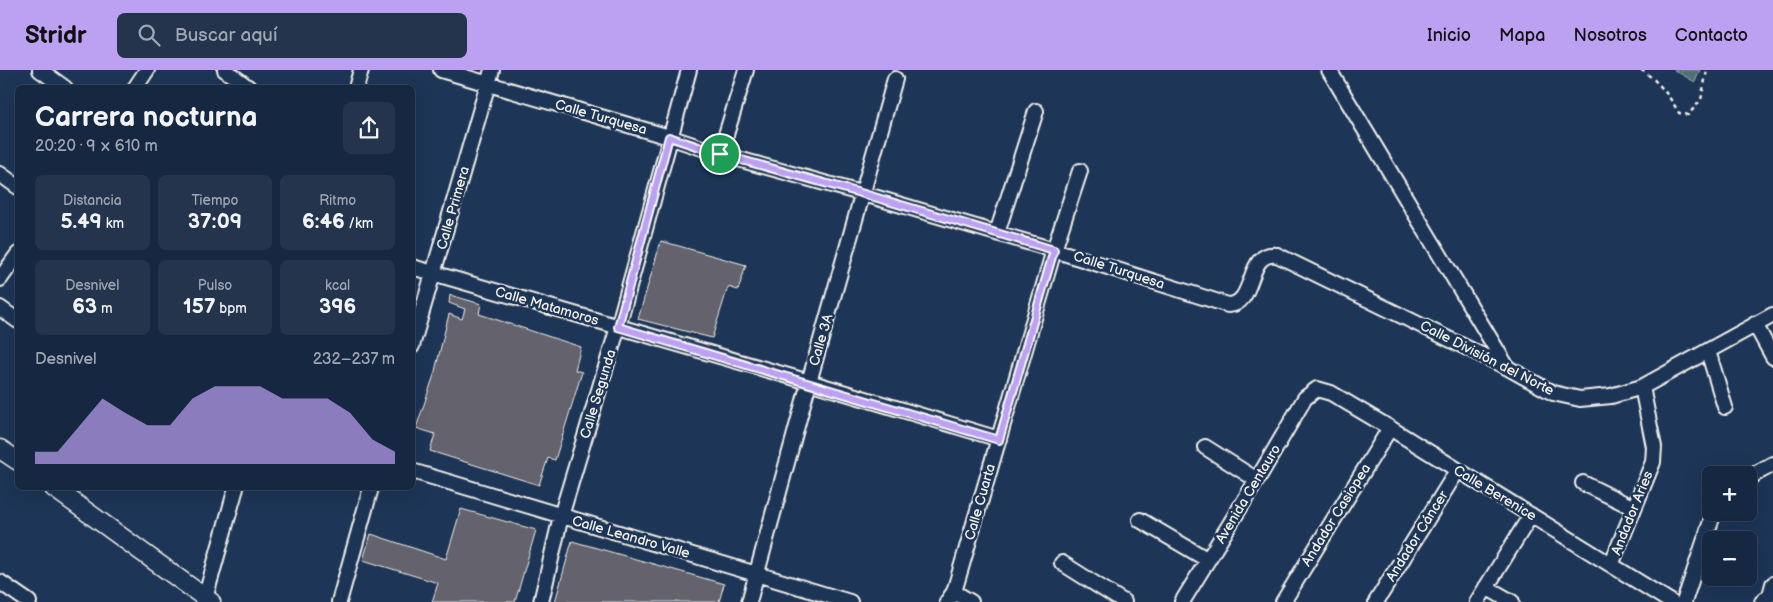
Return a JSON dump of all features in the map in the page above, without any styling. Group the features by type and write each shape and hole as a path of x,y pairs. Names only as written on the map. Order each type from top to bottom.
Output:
{"main road":[{"path":"0,448 15,459"},
{"path":"57,490 207,600"}],"street":[{"path":"40,70 61,85"},
{"path":"137,85 147,70"},
{"path":"225,70 245,85"},
{"path":"357,85 361,70"},
{"name":"Calle Turquesa","path":"441,70 669,137 720,154 1054,250 1228,305 1238,304 1258,263"},
{"name":"Calle Primera","path":"415,336 492,70"},
{"name":"Calle Segunda","path":"541,602 561,516 618,327 688,70"},
{"path":"720,154 746,70"},
{"path":"1329,70 1508,368"},
{"name":"Calle 3A","path":"749,602 809,382 896,79"},
{"path":"997,233 1036,111"},
{"name":"Calle Cuarta","path":"951,597 1054,250 1080,171"},
{"path":"0,174 15,184"},
{"name":"Calle División del Norte","path":"1258,263 1264,256 1270,254 1286,258 1508,368 1553,393 1580,399 1611,396 1642,387 1773,315"},
{"path":"0,279 15,258"},
{"name":"Calle Matamoros","path":"415,268 809,382 999,440"},
{"path":"0,308 15,319"},
{"path":"1755,324 1773,357"},
{"path":"1708,351 1725,407"},
{"name":"Andador Aries","path":"1611,565 1653,462 1654,447 1642,387"},
{"name":"Calle Berenice","path":"1317,389 1331,394 1390,428 1671,602"},
{"name":"Avenida Centauro","path":"1182,602 1305,398 1317,389"},
{"name":"Andador Casiopea","path":"1283,602 1390,428"},
{"path":"1205,447 1257,480"},
{"path":"1757,473 1773,464"},
{"name":"Andador Cáncer","path":"1376,602 1457,470"},
{"name":"Calle Leandro Valle","path":"415,473 850,602"},
{"path":"1583,483 1634,508"},
{"path":"207,600 235,490"},
{"path":"339,602 370,490"},
{"path":"1477,602 1531,515"},
{"path":"1140,520 1208,560"},
{"path":"1684,602 1711,521"},
{"path":"1062,563 1124,602"},
{"path":"0,582 29,602"},
{"path":"1762,602 1770,595 1773,584"},
{"path":"1486,586 1512,602"},
{"path":"951,597 971,602"}],"path":[{"path":"1641,70 1650,76 1666,93 1679,113 1688,115 1701,100 1707,70"}],"green space":[{"path":"1674,70 1700,70 1695,82"}],"building":[{"path":"661,241 746,265 738,290 728,287 712,338 638,319"},
{"path":"450,295 481,304 479,314 581,347 575,370 582,372 555,460 548,458 539,485 430,451 435,434 416,428 434,375 449,314 462,319 465,309 449,303"},
{"path":"461,509 536,530 515,602 432,602 438,583 363,560 371,534 446,559"},
{"path":"572,541 724,584 719,602 555,602"}],"route":[{"path":"669,137 720,154 1054,250 999,440 809,382 618,327 669,137"}]}
